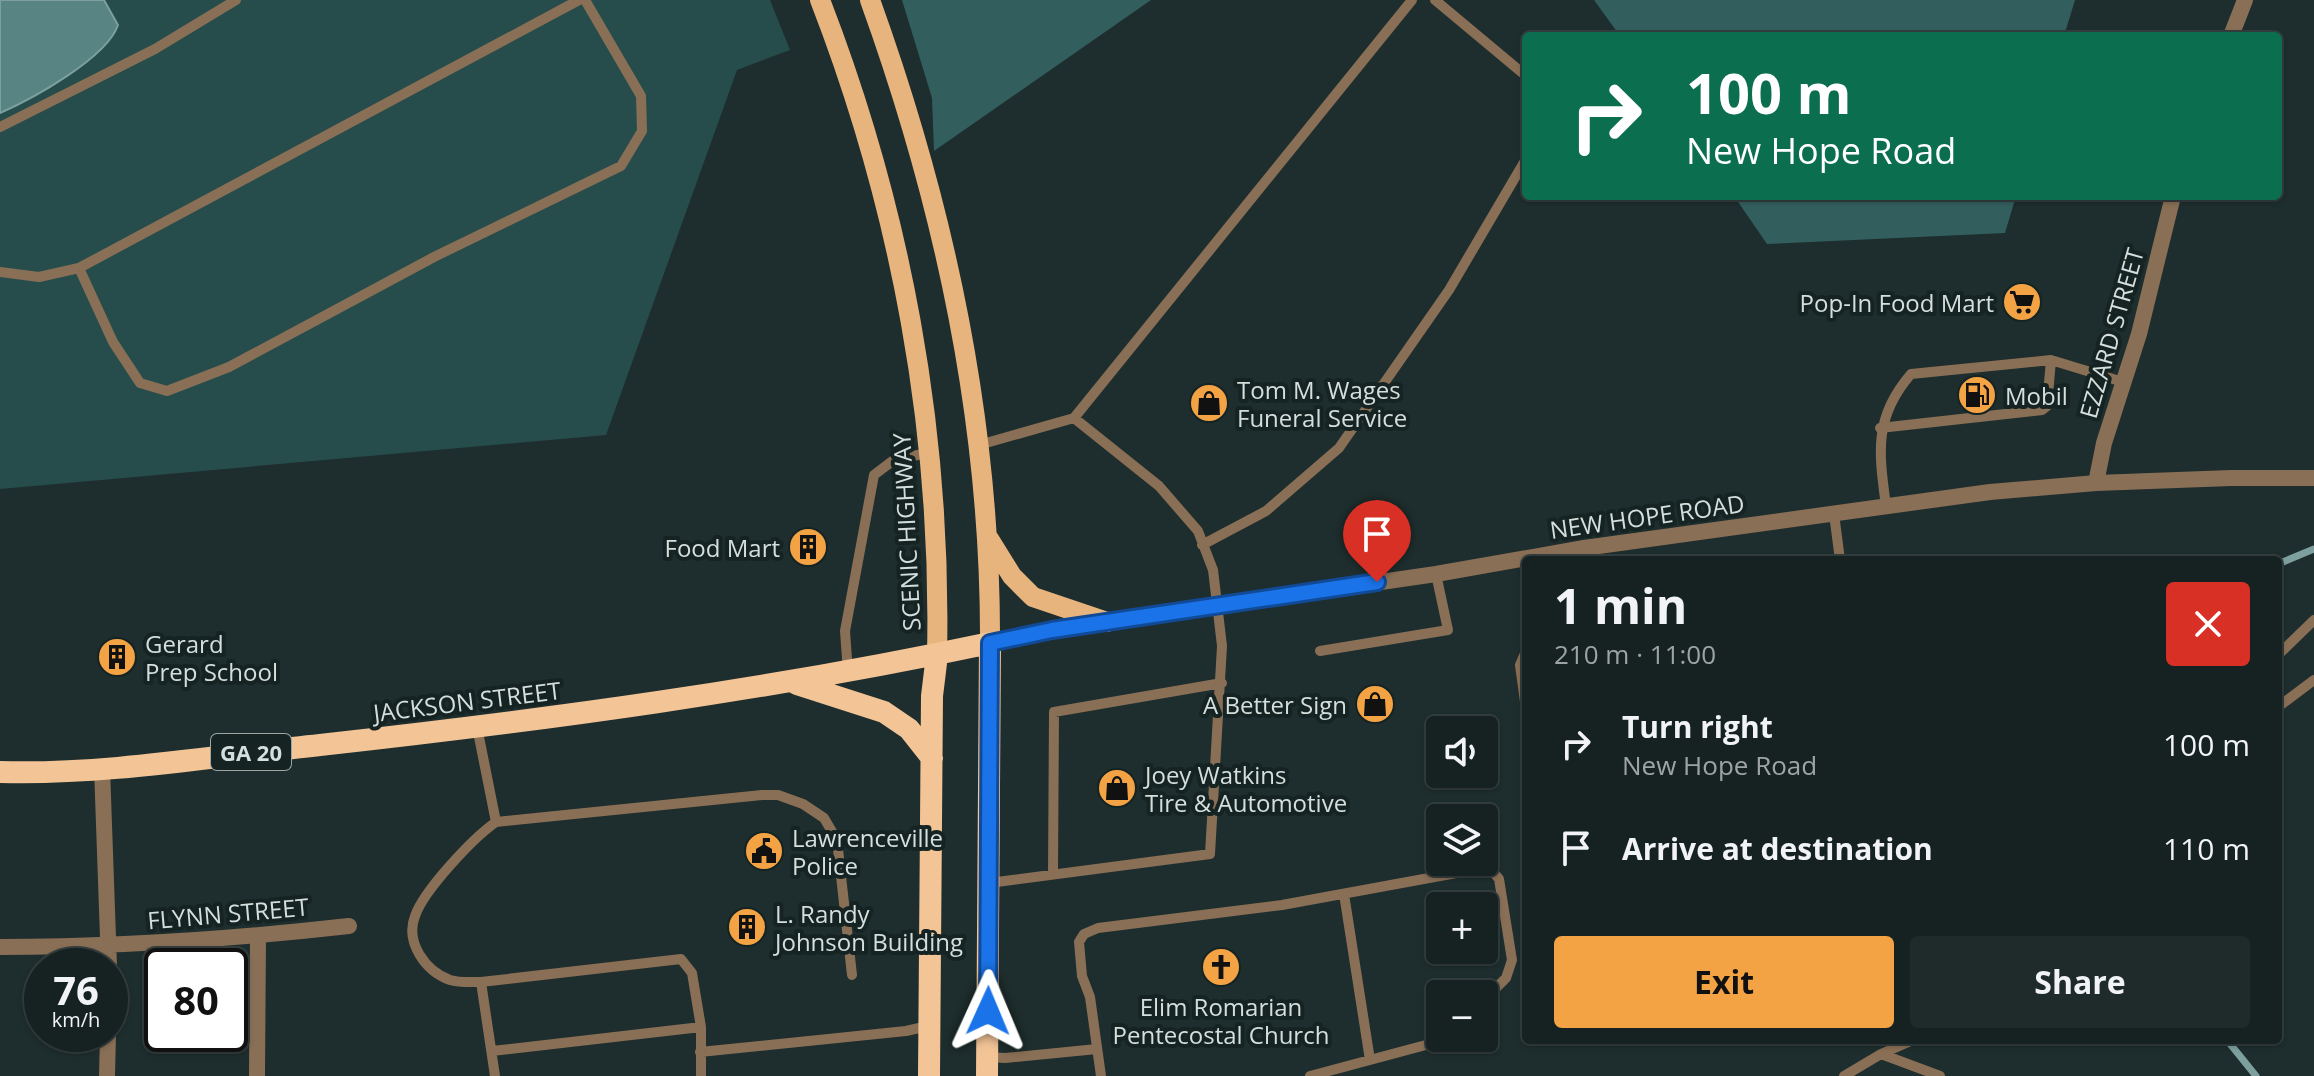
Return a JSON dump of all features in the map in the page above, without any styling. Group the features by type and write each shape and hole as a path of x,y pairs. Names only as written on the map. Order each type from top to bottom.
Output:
{"highway":[{"name":"JACKSON STREET","path":"0,772 102,768 477,727 792,683 990,643"},
{"path":"987,1066 990,643"},
{"name":"SCENIC HIGHWAY","path":"929,1076 932,696 937,655"},
{"path":"792,683 884,712 909,729 932,758"}],"main road":[{"name":"SCENIC HIGHWAY","path":"820,0 866,131 906,289 920,366 936,558 937,655"},
{"path":"870,0 912,131 948,262 979,445 991,593 990,643"},
{"path":"986,534 1012,576 1033,597 1107,622"}],"street":[{"path":"2233,32 2245,0"},
{"name":"EZZARD STREET","path":"2096,483 2104,443 2139,334 2172,200"},
{"name":"NEW HOPE ROAD","path":"1538,556 1990,492 2096,483 2314,478"},
{"name":"NEW HOPE ROAD","path":"990,643 1107,622 1522,559"},
{"path":"102,768 110,948"},
{"name":"FLYNN STREET","path":"0,947 110,945 258,936 349,926"},
{"path":"257,1076 258,936"},
{"path":"107,1076 108,1052"}],"lane":[{"path":"0,127 155,49 236,0"},
{"path":"0,272 39,277 79,268 582,0 641,96 642,131 621,166 434,257 229,367 167,391 140,383 113,342 79,268"},
{"path":"979,445 1074,418 1412,0"},
{"path":"1435,0 1522,73"},
{"path":"1202,545 1266,511 1339,448 1449,290 1522,166"},
{"path":"1880,428 2042,410 2047,406 2051,360"},
{"path":"1886,506 1880,428 1902,384 1911,374 2051,360 2123,382"},
{"path":"989,883 1210,854 1222,683 1222,646 1213,570 1198,531 1159,486 1074,418"},
{"path":"848,673 845,631 874,475 895,459 929,453"},
{"path":"1834,514 1839,556"},
{"path":"1320,651 1448,630 1436,574"},
{"path":"2282,651 2312,625"},
{"path":"2282,704 2314,680"},
{"path":"1053,874 1054,712 1222,683"},
{"path":"477,727 496,822"},
{"path":"701,1076 701,1027 692,973 681,959 481,982 450,980 430,968 420,957 413,932 414,917 434,886 482,832 496,822 778,795 790,798 824,818 837,840 852,975"},
{"path":"1101,1076 1090,997 1082,976 1079,942 1084,934 1098,928 1282,905 1489,867 1499,879 1512,960 1506,978 1498,986"},
{"path":"1344,894 1370,1060"},
{"path":"481,982 495,1076"},
{"path":"700,1052 906,1031 928,1026"},
{"path":"492,1051 701,1027"},
{"path":"1844,1076 1904,1044"},
{"path":"1310,1076 1426,1045"},
{"path":"987,1066 1005,1058 1097,1049"},
{"path":"1881,1054 1940,1076"}],"shaded area":[{"path":"0,0 770,0 790,50 737,70 606,435 0,489"},
{"path":"0,0 104,0 118,25 111,38 84,64 48,88 0,113"},
{"path":"902,0 1151,0 934,151 932,98"},
{"path":"1594,0 2075,0 2065,32 1617,32"},
{"path":"1737,200 2015,200 2005,233 1767,244"}],"waterway":[{"path":"2282,562 2314,549"},
{"path":"2230,1044 2256,1076"}],"place":[{"name":"Pop-In Food Mart","path":"2022,302"},
{"name":"Mobil","path":"1977,395"},
{"name":"Tom M. Wages Funeral Service","path":"1209,403"},
{"name":"Food Mart","path":"808,547"},
{"name":"Gerard Prep School","path":"117,657"},
{"name":"A Better Sign","path":"1375,704"},
{"name":"Joey Watkins Tire & Automotive","path":"1117,788"},
{"name":"Lawrenceville Police","path":"764,851"},
{"name":"L. Randy Johnson Building","path":"747,927"},
{"name":"Elim Romarian Pentecostal Church","path":"1221,967"}],"route":[{"path":"988,1011 990,643 1052,630 1377,582"}]}
